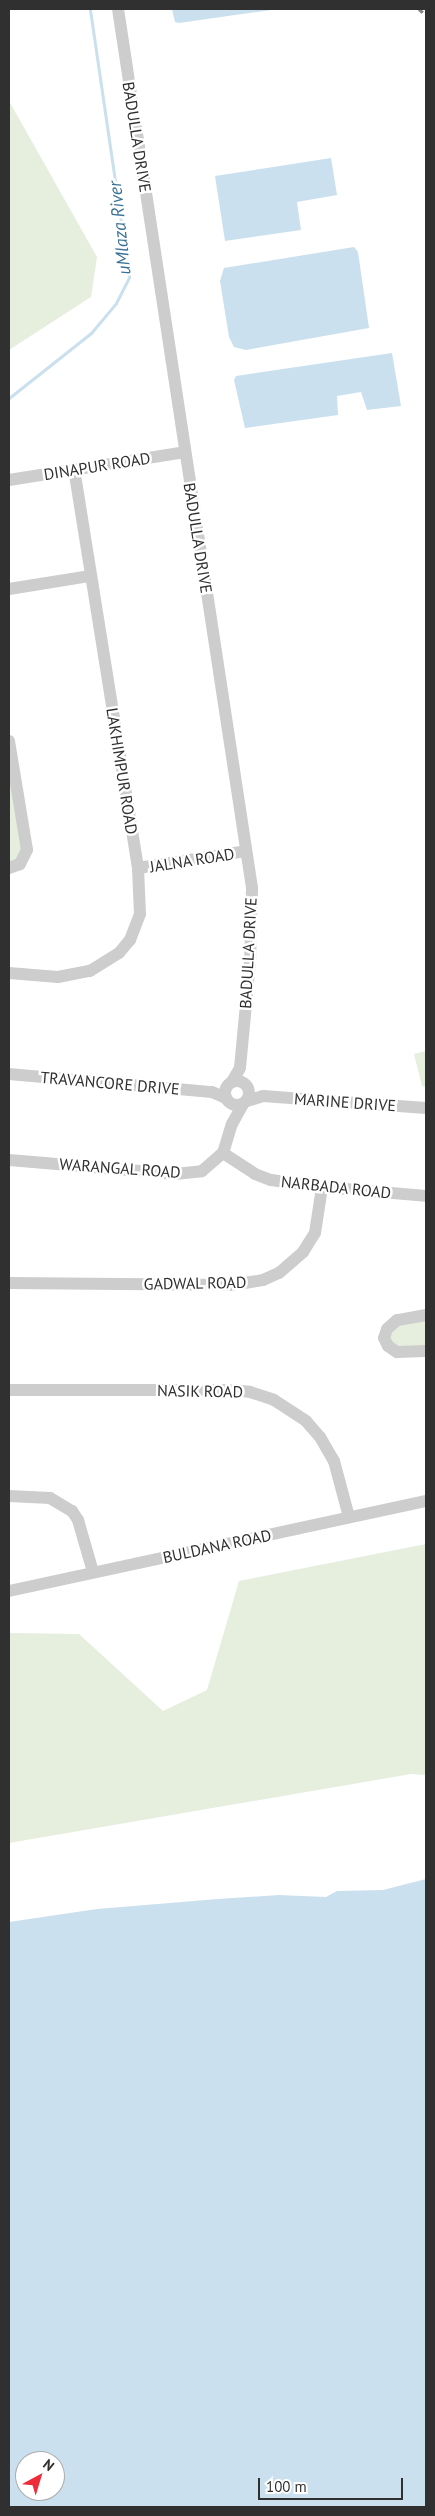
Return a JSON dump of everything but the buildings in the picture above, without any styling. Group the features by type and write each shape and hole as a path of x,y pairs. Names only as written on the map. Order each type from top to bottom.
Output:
{"street":[{"name":"BADULLA DRIVE","path":"118,9 246,851 253,916 240,1068 246,1094"},
{"name":"DINAPUR ROAD","path":"9,480 185,452"},
{"name":"LAKHIMPUR ROAD","path":"9,973 75,975 105,964 130,940 140,914 138,868 89,576 74,470"},
{"path":"9,588 89,576"},
{"path":"9,741 27,850 20,864 9,868"},
{"name":"JALNA ROAD","path":"138,868 246,851"},
{"name":"BADULLA DRIVE","path":"228,1092 240,1068"},
{"name":"TRAVANCORE DRIVE","path":"9,1074 228,1092"},
{"path":"228,1092 246,1094"},
{"path":"228,1092 237,1105 246,1094"},
{"path":"228,1092 232,1124"},
{"path":"224,1153 232,1124 246,1094"},
{"name":"MARINE DRIVE","path":"246,1094 426,1108"},
{"name":"WARANGAL ROAD","path":"9,1160 174,1174 202,1171 224,1153"},
{"name":"NARBADA ROAD","path":"224,1153 255,1174 271,1180 322,1188 426,1196"},
{"name":"GADWAL ROAD","path":"9,1283 232,1285 263,1280 279,1273 303,1252 315,1233 322,1188"},
{"path":"426,1315 397,1320 387,1328 384,1338 388,1346 396,1352 426,1350"},
{"name":"NASIK ROAD","path":"9,1390 229,1390 250,1392 274,1400 306,1421 320,1437 334,1461 349,1517"},
{"path":"9,1496 50,1498 72,1511 78,1520 93,1572"},
{"name":"BULDANA ROAD","path":"9,1591 426,1501"}],"green space":[{"path":"9,101 97,257 91,297 9,350"},
{"path":"9,753 23,854 9,865"},
{"path":"426,1051 426,1087 422,1086 414,1054"},
{"path":"426,1318 426,1349 393,1348 389,1330 392,1326"},
{"path":"426,1544 426,1775 411,1774 9,1843 9,1633 79,1634 163,1711 207,1690 239,1581"}],"water":[{"path":"172,9 278,9 179,23 175,22"},
{"path":"331,158 337,195 297,202 301,230 225,241 215,176"},
{"path":"354,247 358,252 369,328 246,350 234,347 229,337 220,281 224,268"},
{"path":"392,353 401,406 367,410 361,392 337,396 338,415 245,428 234,380 236,376"},
{"path":"426,1879 426,2507 9,2507 9,1922 97,1909 218,1899 279,1895 326,1897 337,1891 383,1890"}],"waterway":[{"name":"uMlaza River","path":"9,398 91,333 116,303 129,277 90,9"}],"railway":[{"path":"419,9 426,15"}]}
